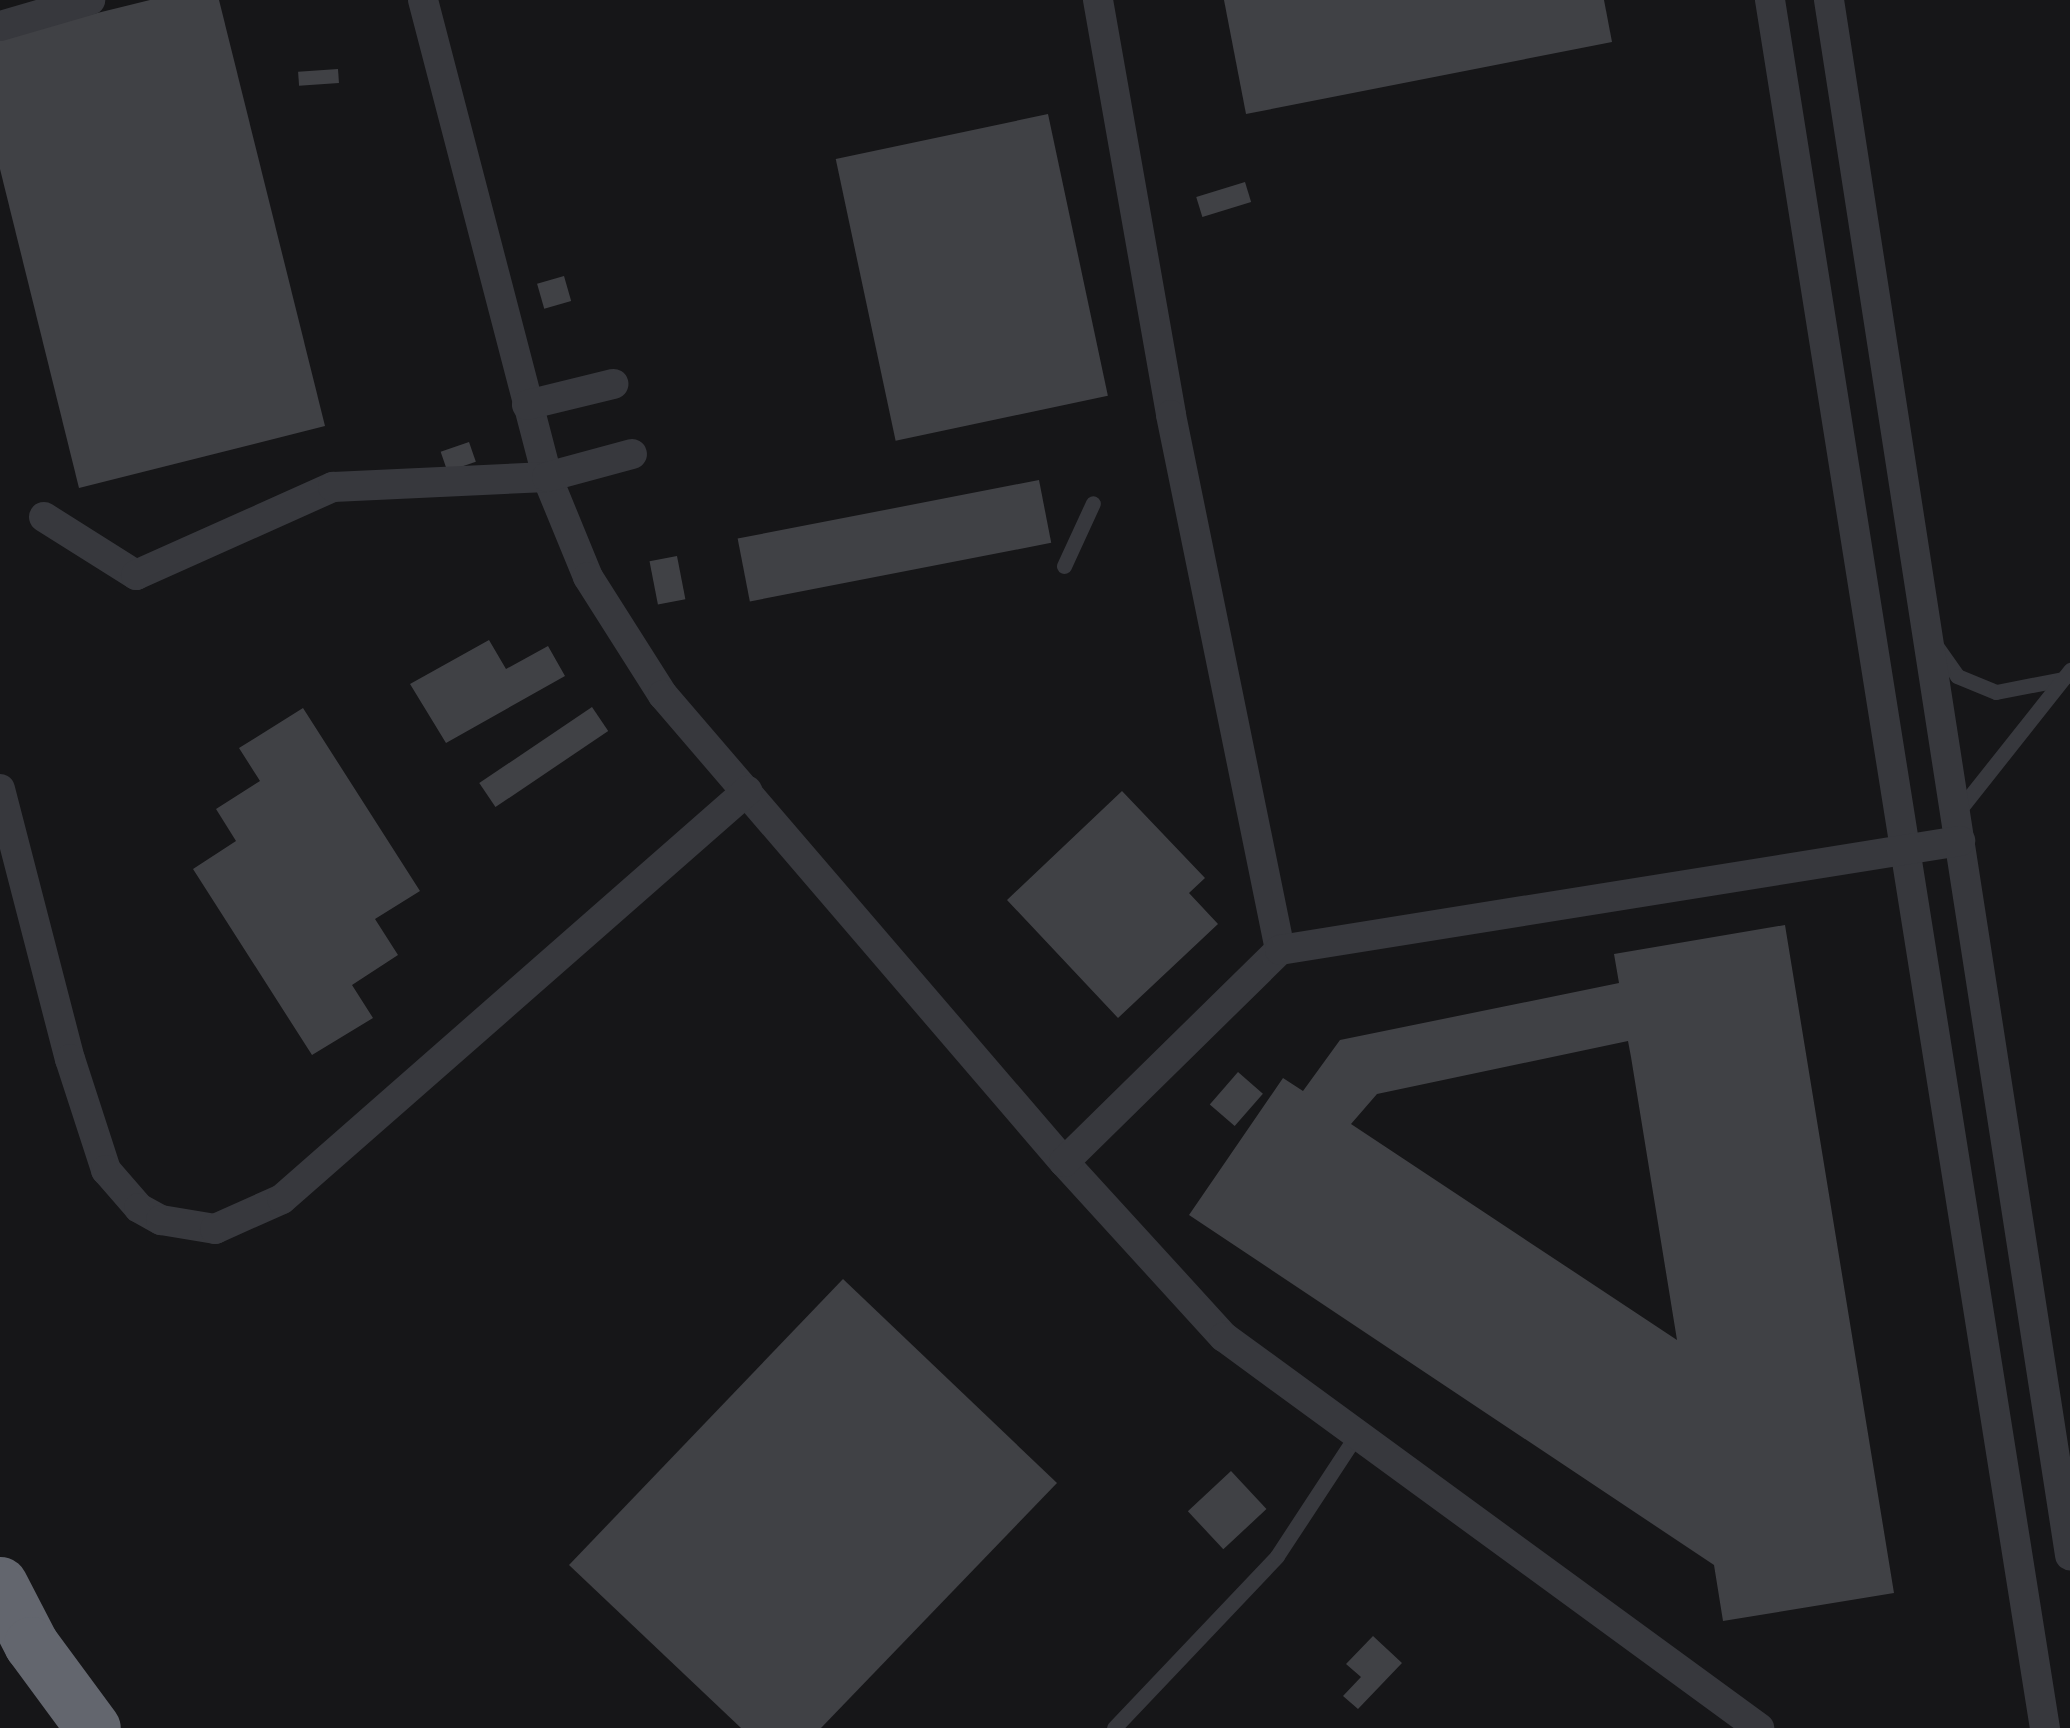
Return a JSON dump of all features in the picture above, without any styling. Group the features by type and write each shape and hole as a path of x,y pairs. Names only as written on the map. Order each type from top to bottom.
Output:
{"highway":[{"path":"0,1584 31,1644 93,1728"}],"street":[{"path":"0,26 90,0"},
{"path":"423,0 546,477 565,528 623,638 747,791 1064,1162 1224,1338 1359,1431 1759,1728"},
{"path":"1098,0 1171,415 1280,950"},
{"path":"1770,0 2045,1728"},
{"path":"1829,0 2069,1546"},
{"path":"527,405 613,384"},
{"path":"44,517 136,575 333,487 546,477 632,454"},
{"path":"0,789 70,1060 106,1170 139,1208 161,1220 215,1229 282,1199 747,791"},
{"path":"1064,1162 1280,950 1906,848 1958,827"}],"lane":[{"path":"1064,566 1093,503"},
{"path":"1930,638 1957,676 1996,692 2066,675"},
{"path":"1958,827 2066,675"},
{"path":"1114,1728 1278,1556 1359,1431"}],"building":[{"path":"150,0 219,0 325,426 79,488 0,169 0,37"},
{"path":"1224,0 1604,0 1612,42 1246,114"},
{"path":"338,69 339,83 299,86 298,72"},
{"path":"1048,114 1108,396 896,441 836,159"},
{"path":"1245,182 1251,202 1202,217 1196,197"},
{"path":"564,276 571,301 544,309 537,284"},
{"path":"469,442 476,462 447,472 441,452"},
{"path":"1039,480 1051,543 750,601 738,539"},
{"path":"677,556 685,599 658,605 650,561"},
{"path":"489,640 506,669 548,646 565,676 446,743 410,684"},
{"path":"592,707 608,731 495,807 479,783"},
{"path":"303,708 420,891 375,919 398,955 352,985 373,1018 312,1055 193,869 236,841 216,809 260,781 239,748"},
{"path":"1122,791 1205,878 1189,893 1218,924 1118,1018 1007,900"},
{"path":"1785,925 1894,1593 1723,1621 1714,1565 1189,1215 1283,1078 1303,1091 1340,1040 1619,983 1614,954","holes":["1628,1041 1677,1340 1351,1124 1377,1094"]},
{"path":"1238,1072 1263,1094 1235,1126 1210,1104"},
{"path":"843,1279 1057,1483 821,1728 741,1728 569,1565"},
{"path":"1231,1471 1266,1509 1223,1549 1188,1511"},
{"path":"1373,1636 1402,1663 1358,1709 1343,1696 1361,1677 1346,1664"}]}
